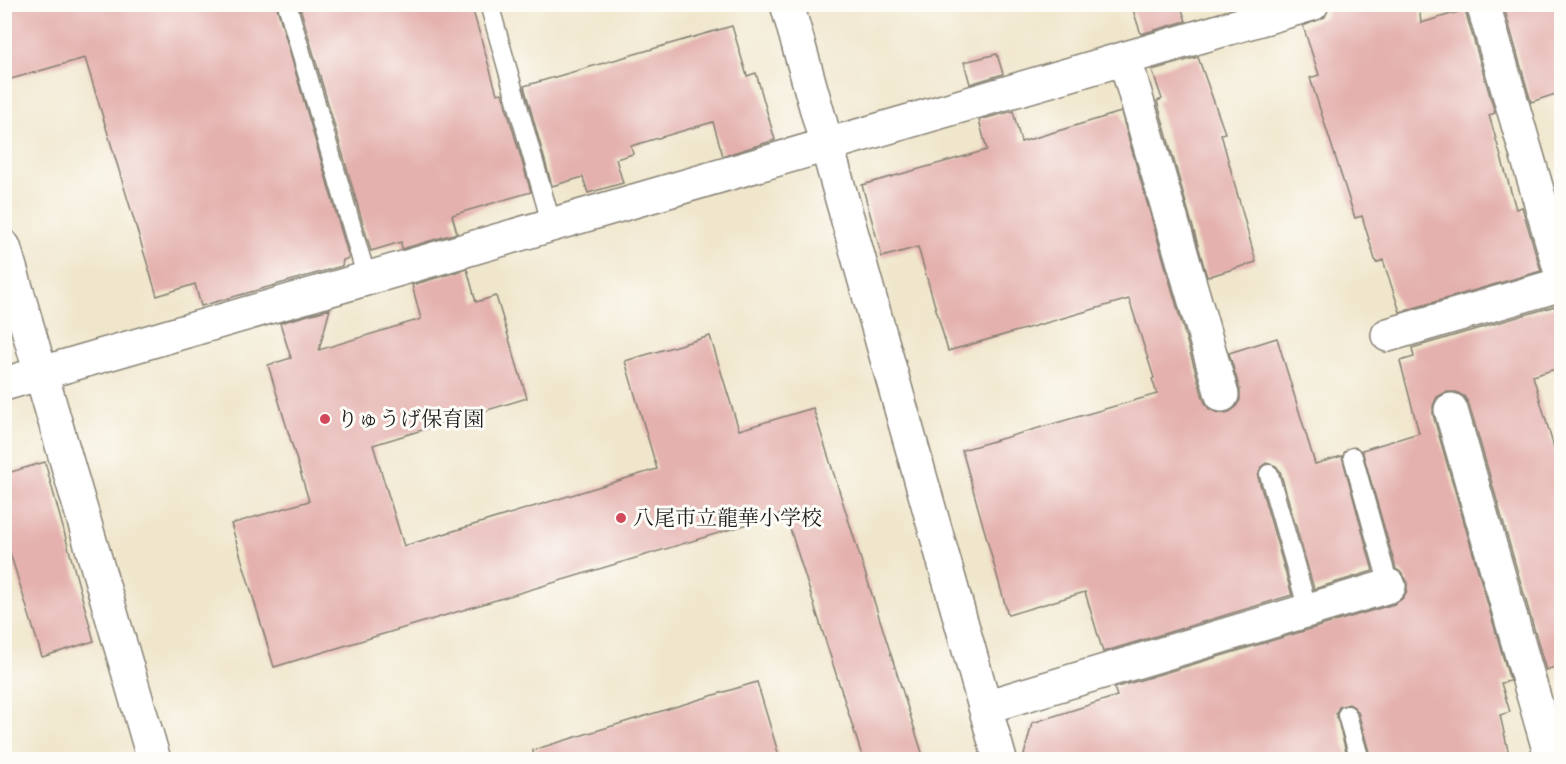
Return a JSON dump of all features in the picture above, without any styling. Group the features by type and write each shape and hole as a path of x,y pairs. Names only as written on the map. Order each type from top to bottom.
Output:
{"street":[{"path":"787,4 1000,759"},
{"path":"4,384 1125,59 1222,17 1312,4"},
{"path":"1483,4 1562,276"},
{"path":"1125,59 1222,395"},
{"path":"4,247 154,759"},
{"path":"1388,335 1562,284"},
{"path":"1451,410 1552,759"},
{"path":"985,707 1389,586"}],"lane":[{"path":"287,4 367,279"},
{"path":"489,4 552,226"},
{"path":"1353,457 1389,586"},
{"path":"1269,474 1308,610"},
{"path":"1347,715 1360,759"}],"building":[{"path":"4,4 276,4 349,258 343,260 342,266 201,306 195,284 157,296 85,58 4,81"},
{"path":"299,4 471,4 497,94 502,93 531,192 452,215 457,233 402,249 401,242 371,251"},
{"path":"1131,4 1180,4 1186,21 1141,34"},
{"path":"1330,4 1419,4 1421,23 1465,10 1495,113 1489,115 1516,209 1522,207 1541,271 1400,312 1383,260 1376,263 1362,216 1355,218 1310,78 1319,75 1303,26 1325,17"},
{"path":"1503,4 1562,4 1562,92 1531,102"},
{"path":"732,26 747,76 756,73 775,140 723,156 713,122 631,146 633,154 616,159 623,183 588,193 583,177 552,186 524,86"},
{"path":"997,54 1003,74 970,84 964,62"},
{"path":"1198,57 1225,133 1221,134 1256,262 1207,277 1157,101 1162,99 1152,70"},
{"path":"1013,111 1021,142 1121,112 1204,401 1209,409 1218,413 1228,413 1235,408 1240,400 1240,390 1229,353 1277,338 1315,464 1342,456 1373,571 1314,589 1280,471 1276,466 1266,463 1261,467 1258,477 1292,595 1103,652 1085,592 1008,615 962,450 1157,394 1129,299 948,351 918,247 882,257 862,185 987,150 979,120"},
{"path":"467,269 476,302 496,296 527,398 373,445 404,546 657,469 625,361 710,336 739,430 813,408 924,759 863,759 785,513 274,667 231,524 309,501 268,365 291,358 280,323 330,309 319,350 421,319 412,285"},
{"path":"1562,304 1562,367 1533,376 1562,475 1562,665 1546,670 1469,404 1464,396 1456,392 1446,392 1437,397 1433,406 1433,415 1510,681 1501,683 1510,712 1500,715 1510,759 1371,759 1358,712 1349,704 1339,707 1336,713 1348,759 1023,759 1032,723 1117,696 1114,688 1394,604 1402,599 1407,591 1407,581 1396,569 1362,450 1419,433 1400,361 1414,357 1412,348"},
{"path":"45,462 94,641 42,657 4,533 4,474"},
{"path":"757,682 780,759 534,759 533,750"}],"place":[{"name":"りゅうげ保育園","path":"325,419"},
{"name":"八尾市立龍華小学校","path":"621,518"}]}
